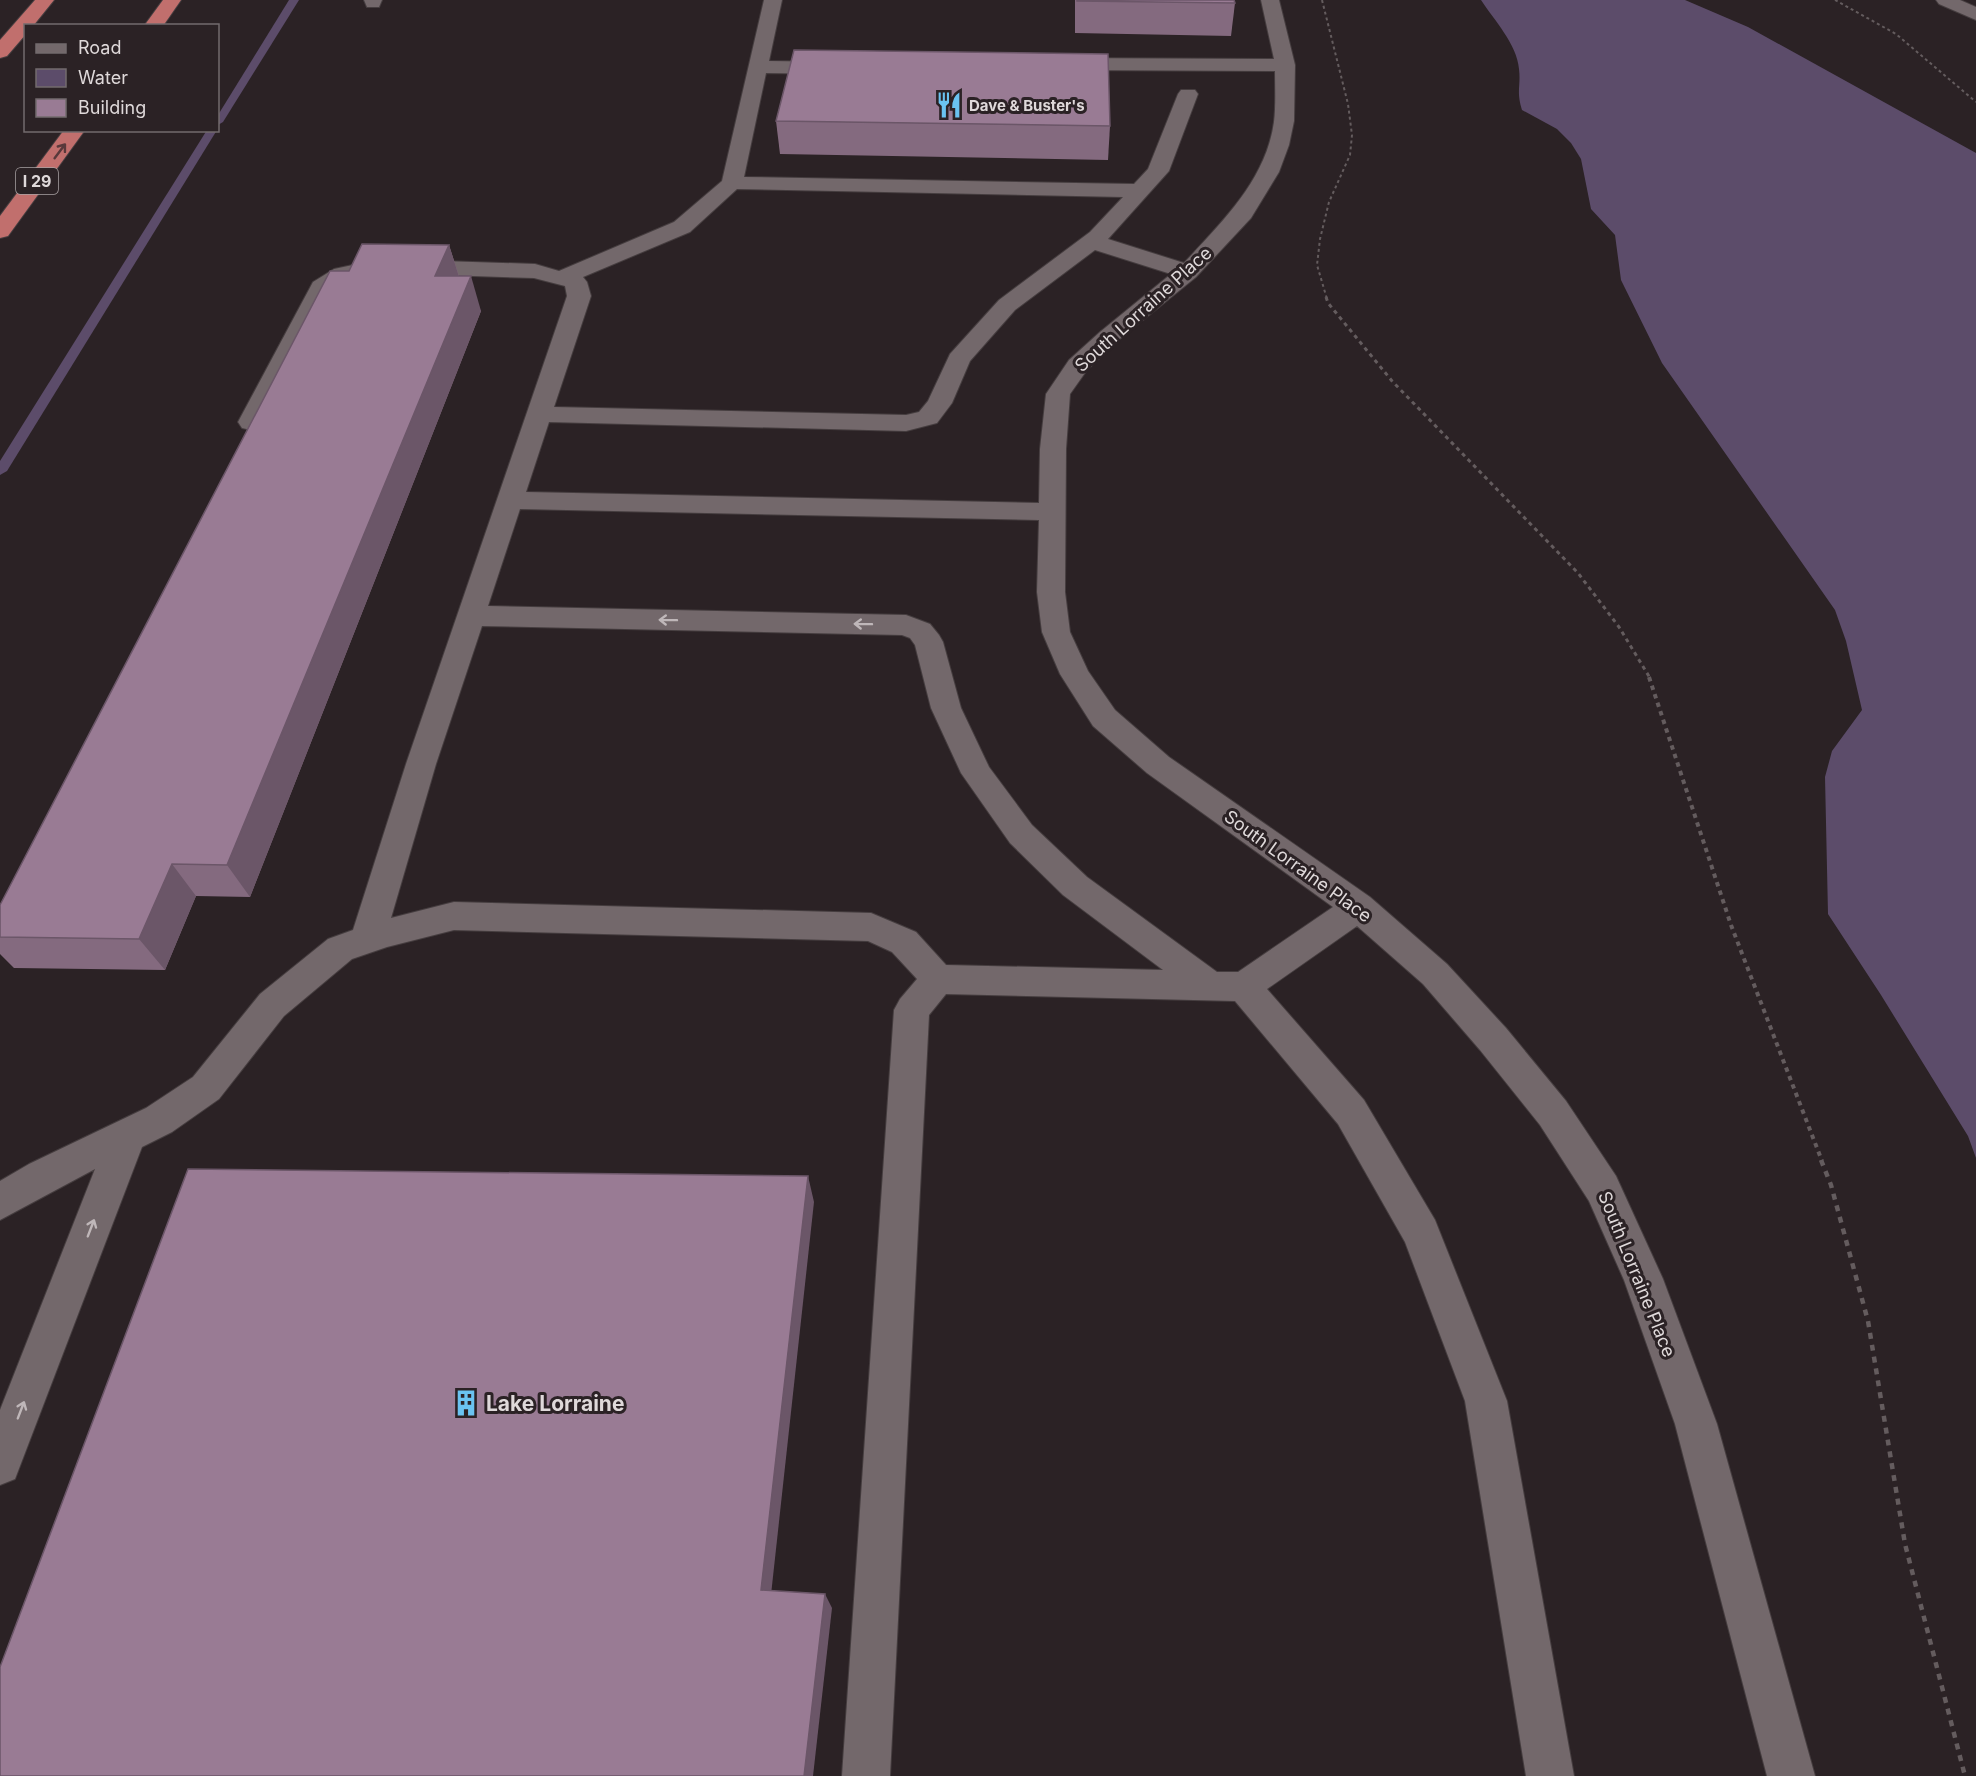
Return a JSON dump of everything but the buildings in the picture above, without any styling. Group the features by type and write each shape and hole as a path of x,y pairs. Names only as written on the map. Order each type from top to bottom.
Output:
{"highway":[{"path":"24,24 45,0"},
{"path":"154,24 172,0"},
{"path":"0,52 24,24"},
{"name":"I 29","path":"0,231 74,132"}],"street":[{"path":"561,278 682,227 732,183 773,0"},
{"name":"South Lorraine Place","path":"1270,0 1285,65 1284,121 1279,145 1268,172 1243,213 1188,272 1108,337 1078,365 1058,394 1053,449 1051,592 1056,632 1075,674 1104,718 1158,765 1358,907 1435,974 1493,1039 1553,1113 1603,1189 1643,1279 1696,1424 1791,1776"},
{"path":"1945,0 1976,14"},
{"path":"1040,65 1084,62 1285,65"},
{"path":"758,67 849,68"},
{"path":"540,414 906,423 928,417 940,403 960,359 1006,305 1098,237 1158,171 1188,94"},
{"path":"732,183 1140,191"},
{"path":"1090,242 1188,272"},
{"path":"242,442 321,287 342,274 383,266 535,271 576,282 579,296 421,764 367,940"},
{"path":"511,500 1052,512"},
{"path":"471,616 906,625 920,631 928,642 946,708 977,773 1021,834 1075,886 1227,987 1351,1112 1425,1244 1486,1401 1550,1776"},
{"path":"0,1202 42,1176 159,1120 206,1088 272,1005 340,949 454,916 871,927 904,942 938,979 1227,987 1358,907"},
{"path":"866,1776 912,1010 938,979"},
{"path":"0,1464 127,1136"}],"path":[{"path":"1322,0 1348,104 1352,135 1350,155 1329,202 1320,239 1317,265 1328,303 1392,381 1578,573 1619,627 1652,681 1731,925 1831,1185 1868,1321 1905,1544 1965,1776"},
{"path":"1835,0 1874,20 1903,39 1976,102"}],"water":[{"path":"1481,0 1685,0 1748,27 1976,153 1976,1158 1968,1136 1828,914 1825,777 1832,751 1862,710 1846,641 1835,610 1662,363 1621,280 1615,235 1591,209 1581,159 1571,143 1557,129 1522,110 1519,98 1519,69 1514,50"}],"waterway":[{"path":"219,120 294,0"},
{"path":"0,471 211,132"}],"place":[{"name":"Dave & Buster's","path":"949,105"},
{"name":"Lake Lorraine","path":"466,1403"}]}
